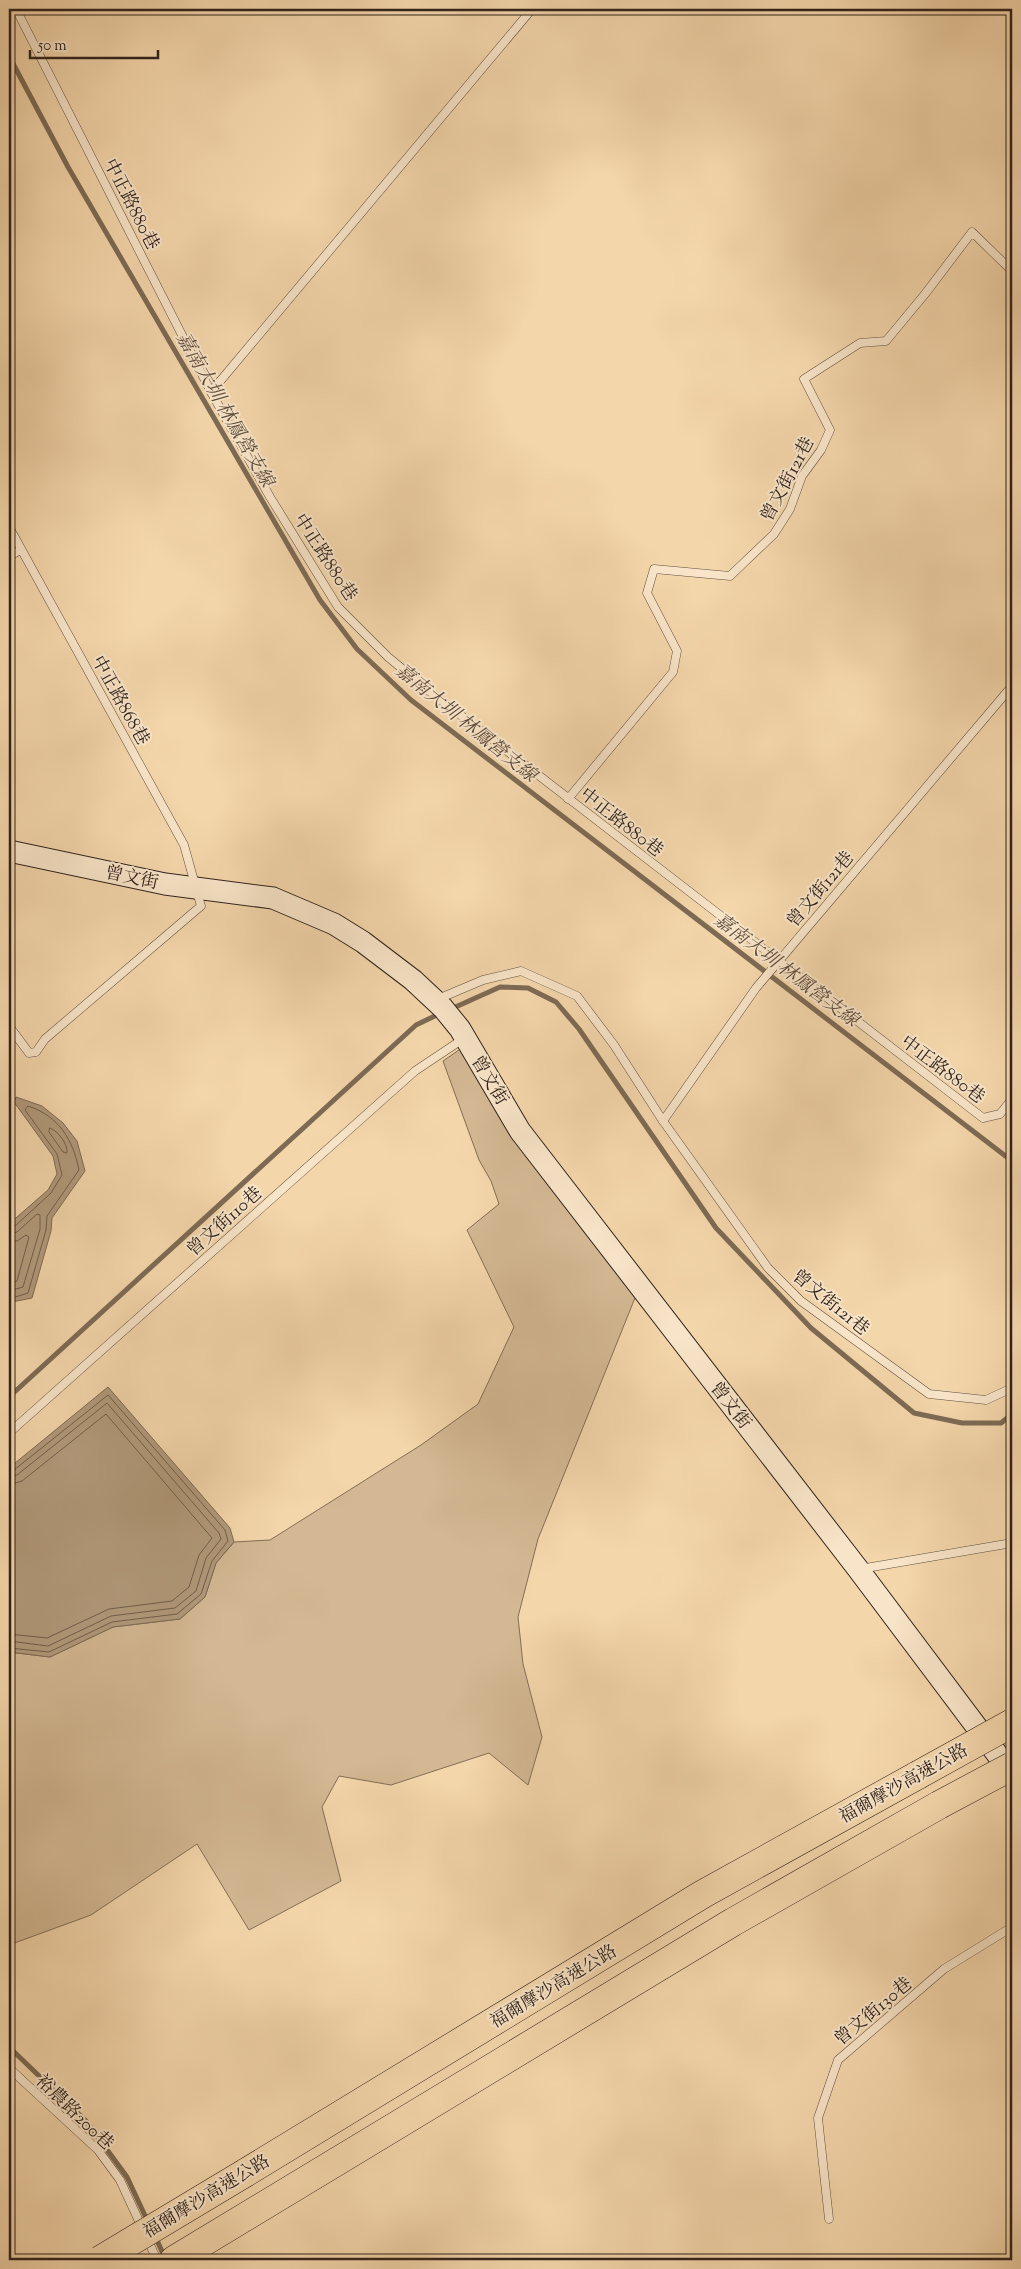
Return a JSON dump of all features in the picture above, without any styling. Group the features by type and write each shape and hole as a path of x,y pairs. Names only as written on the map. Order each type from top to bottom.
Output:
{"highway":[{"name":"福爾摩沙高速公路","path":"100,2260 703,1894 1012,1723"},
{"name":"福爾摩沙高速公路","path":"174,2260 733,1922 1012,1766"}],"main road":[{"name":"曾文街","path":"9,851 198,890 272,898 334,924 363,942 391,963 443,1008 462,1034 520,1131 858,1569 1012,1774"}],"lane":[{"name":"中正路880巷","path":"16,9 211,392 270,497 338,607 388,657 421,685 983,1118 1000,1114 1012,1099"},
{"path":"211,392 532,9"},
{"name":"曾文街121巷","path":"568,799 673,672 676,652 647,593 654,570 730,576 774,534 790,509 802,476 821,450 830,430 804,379 860,343 886,341 925,294 972,232 1012,271"},
{"name":"中正路868巷","path":"9,527 184,845 198,890"},
{"path":"9,556 21,550"},
{"name":"曾文街121巷","path":"663,1121 756,988 1012,686"},
{"path":"9,1026 29,1053 36,1052 45,1039 201,906 198,890"},
{"name":"曾文街121巷","path":"434,1001 483,980 521,971 577,996 614,1045 663,1121 768,1268 801,1302 928,1394 986,1400 1012,1388"},
{"name":"曾文街110巷","path":"9,1434 415,1071 462,1034"},
{"path":"858,1569 1012,1543"},
{"name":"曾文街130巷","path":"828,2219 818,2118 838,2060 944,1970 1012,1927"},
{"name":"裕農路200巷","path":"9,2068 98,2150 120,2180 157,2260"}],"shaded area":[{"path":"472,1041 530,1128 643,1278 538,1539 518,1617 523,1664 542,1737 528,1785 489,1753 391,1785 339,1776 322,1807 341,1881 249,1930 197,1844 91,1915 9,1945 9,1652 50,1657 113,1627 180,1619 205,1597 216,1563 234,1542 270,1540 421,1445 478,1404 514,1327 467,1230 499,1204 491,1181 479,1160 443,1061"}],"water":[{"path":"16,1097 42,1106 63,1123 77,1141 85,1171 52,1218 51,1231 32,1298 12,1302 9,1305 9,1224 48,1190 57,1174 53,1156 14,1102"},
{"path":"108,1387 230,1528 234,1542 216,1563 205,1597 180,1619 113,1627 50,1657 9,1652 9,1468"}],"waterway":[{"name":"嘉南大圳 林鳳營支線","path":"9,56 68,167 320,600 357,649 411,700 1012,1161"},
{"path":"451,1009 500,987 528,988 556,1002 579,1029 716,1228 811,1328 914,1413 962,1423 1001,1423 1012,1414"},
{"path":"9,1397 416,1025 441,1013"},
{"path":"9,2047 86,2121 127,2177 148,2222"},
{"path":"155,2236 165,2258"}]}
